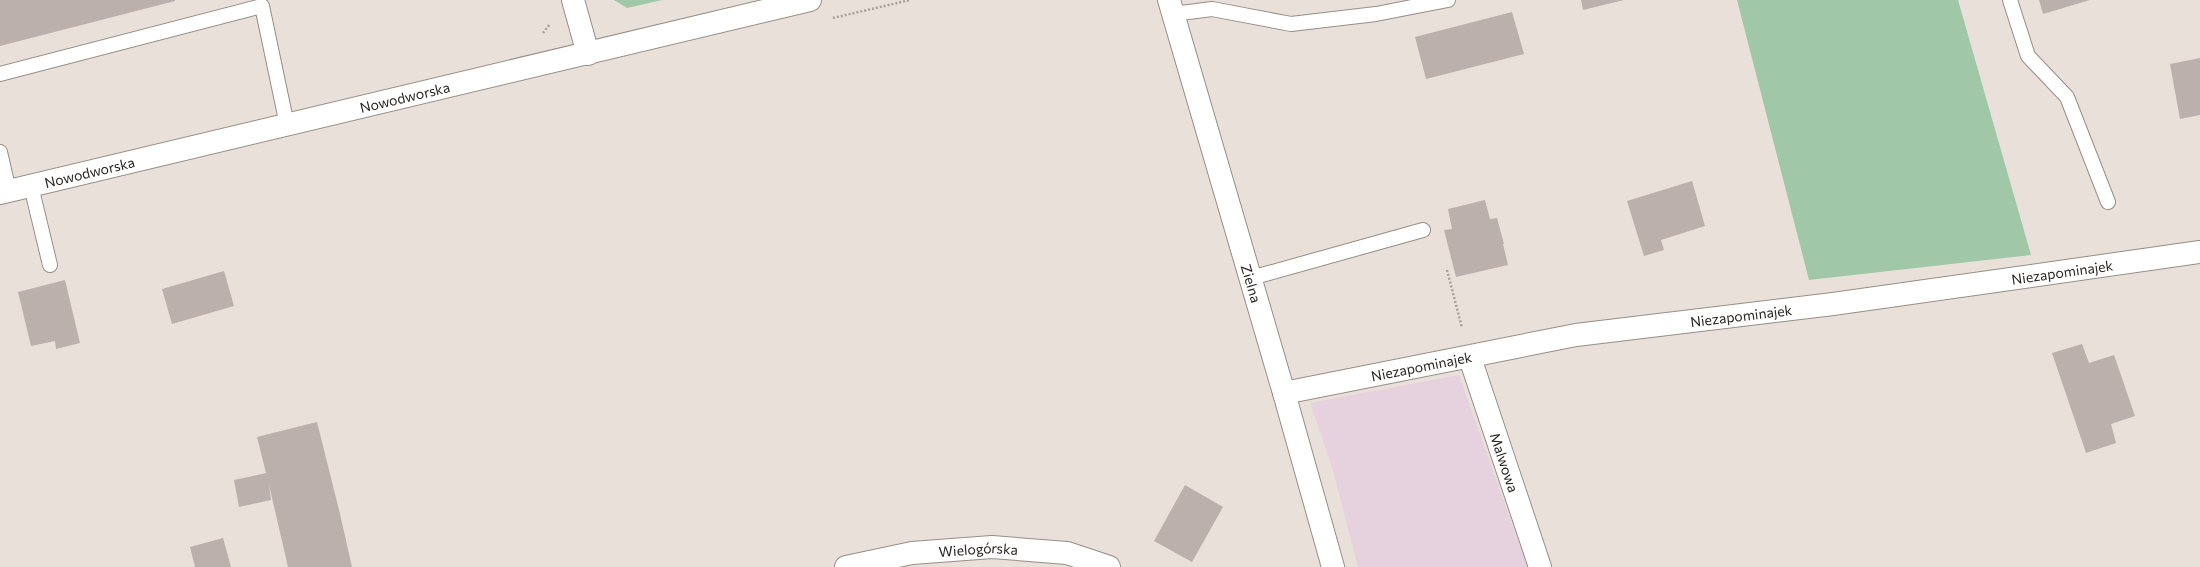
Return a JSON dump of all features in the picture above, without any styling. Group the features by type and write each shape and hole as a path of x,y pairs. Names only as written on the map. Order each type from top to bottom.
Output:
{"street":[{"path":"573,0 588,54"},
{"name":"Nowodworska","path":"4,192 810,0"},
{"name":"Zielna","path":"1171,7 1251,278 1333,567"},
{"name":"Niezapominajek","path":"1284,393 1470,358 1576,335 1833,304 2200,252"},
{"name":"Malwowa","path":"1470,358 1540,567"},
{"name":"Wielogórska","path":"846,567 912,553 992,547 1067,554 1109,567"}],"lane":[{"path":"1171,7 1212,9 1291,24 1376,14 1448,0"},
{"path":"2010,0 2028,56 2067,97 2108,202"},
{"path":"0,74 262,6 287,125"},
{"path":"0,152 4,192"},
{"path":"31,186 50,265"},
{"path":"1251,278 1423,230"}],"path":[{"path":"1447,270 1470,358"}],"shaded area":[{"path":"1459,375 1527,567 1358,567 1332,467 1310,403"}],"green space":[{"path":"614,0 662,0 627,8"},
{"path":"1737,0 1958,0 2031,255 1809,280"}],"building":[{"path":"0,0 175,0 175,1 0,46"},
{"path":"1581,0 1624,0 1583,10"},
{"path":"2039,0 2090,0 2043,14"},
{"path":"1512,12 1524,54 1426,79 1415,37"},
{"path":"2200,58 2200,115 2180,119 2170,64"},
{"path":"1692,181 1705,226 1661,240 1664,250 1644,256 1627,201"},
{"path":"1485,200 1490,219 1497,218 1508,265 1456,277 1444,230 1452,229 1448,209"},
{"path":"224,271 234,306 172,324 162,289"},
{"path":"65,280 80,343 56,349 55,341 31,346 18,292"},
{"path":"2082,344 2089,363 2114,355 2135,416 2111,424 2116,443 2086,453 2052,353"},
{"path":"317,422 352,567 288,567 269,485 271,500 239,507 234,480 266,473 257,437"},
{"path":"1185,485 1223,507 1192,562 1154,541"},
{"path":"223,538 231,567 195,567 190,547"}]}
